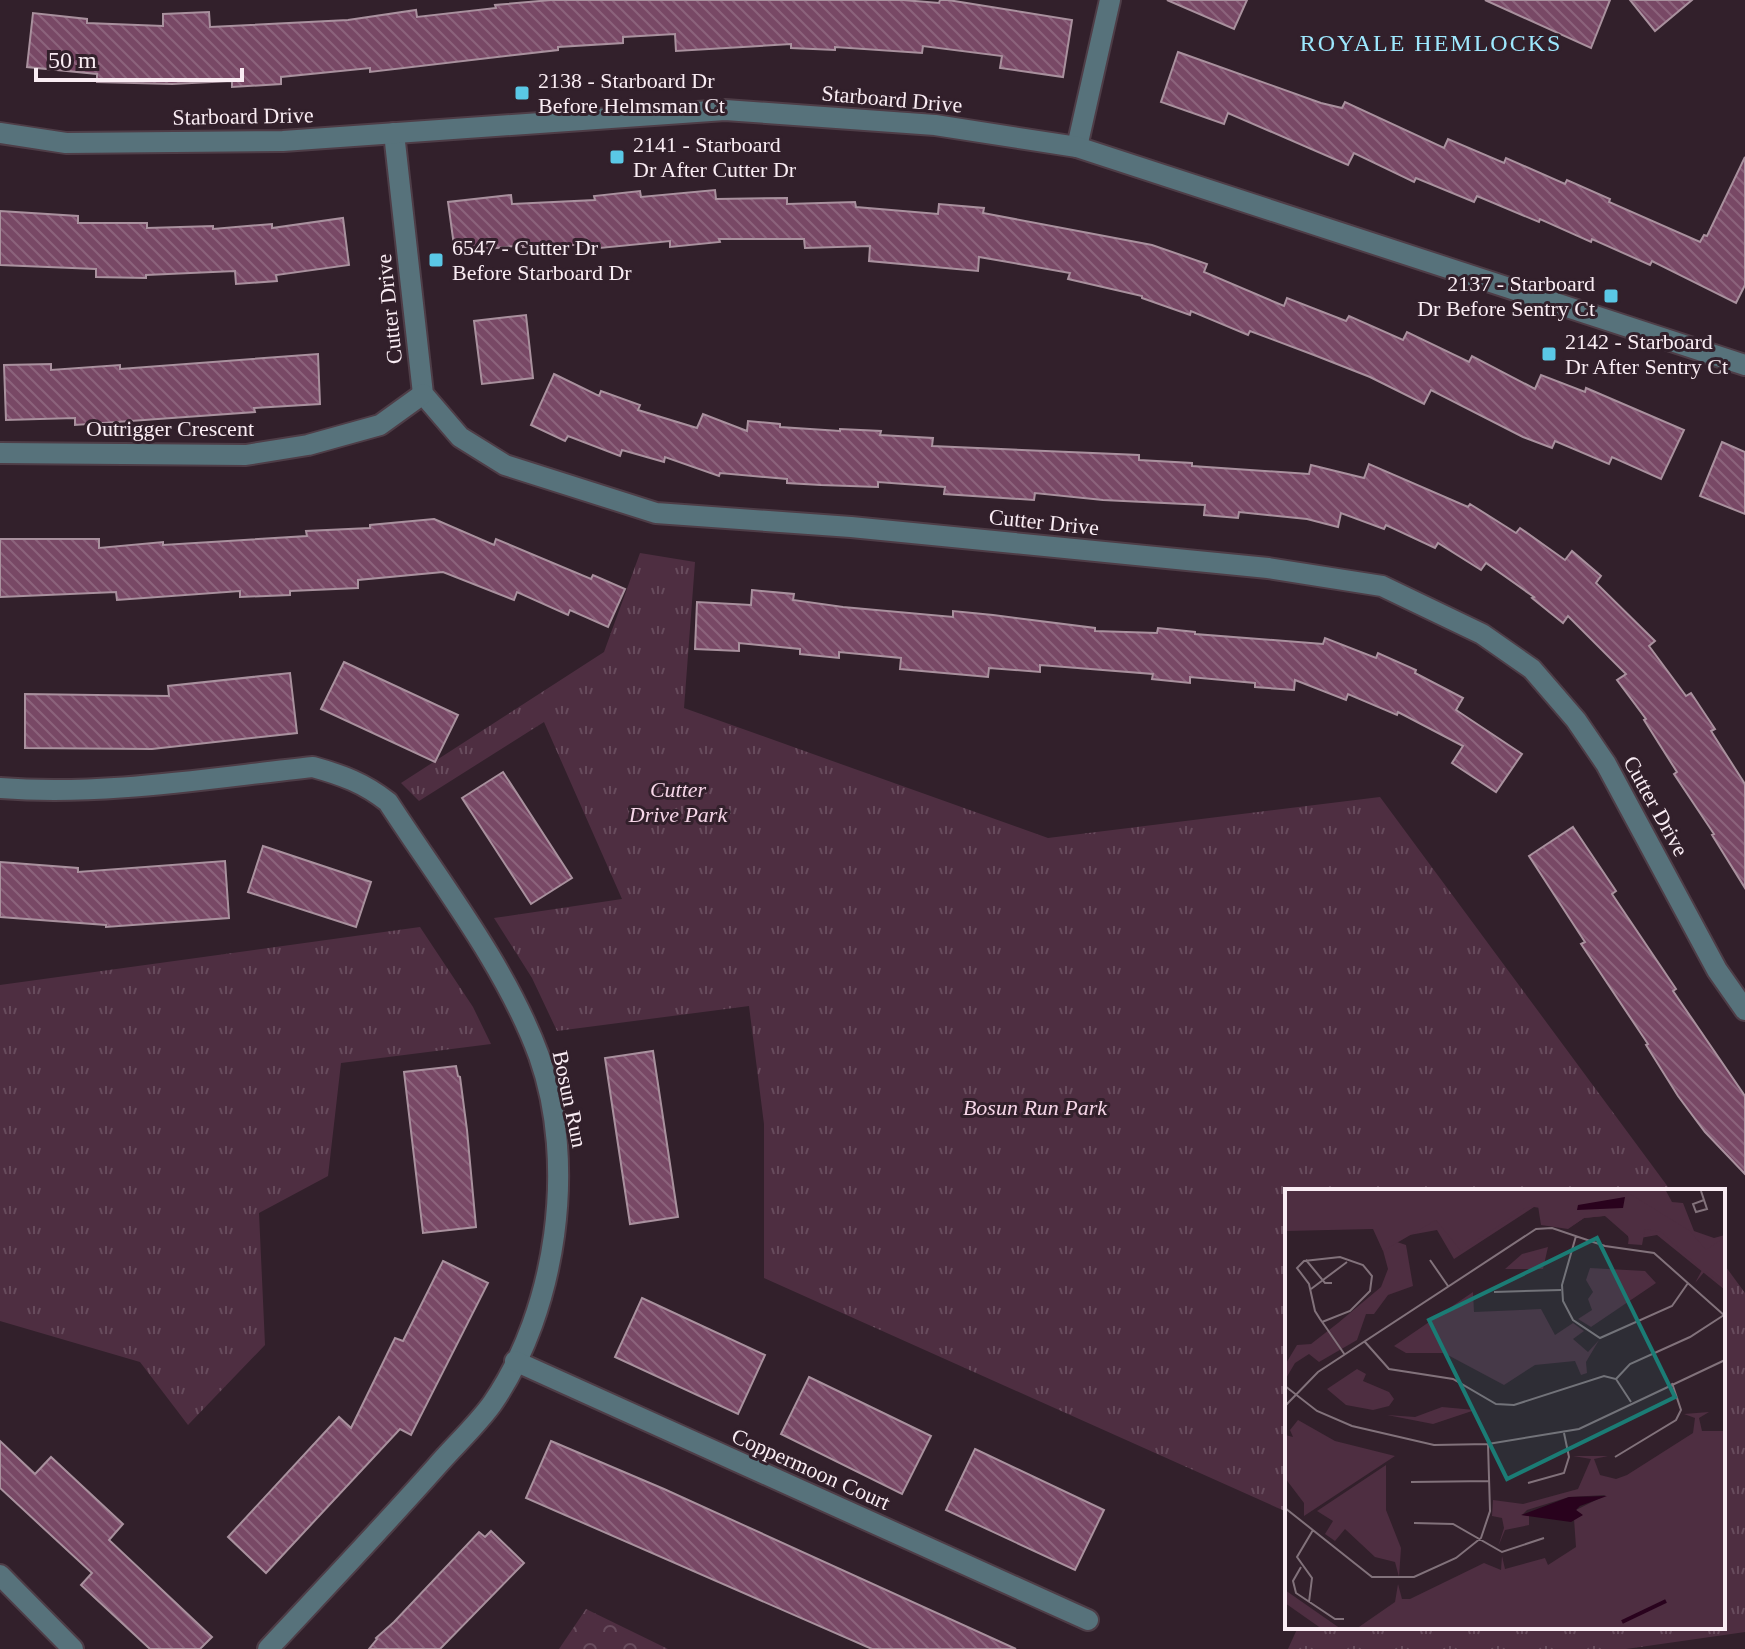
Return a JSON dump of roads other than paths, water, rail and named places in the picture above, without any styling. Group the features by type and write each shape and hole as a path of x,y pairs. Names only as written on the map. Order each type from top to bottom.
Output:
{"street":[{"path":"1077,147 1110,0"},
{"name":"Starboard Drive","path":"0,133 81,143 283,141 725,110 935,125 1077,147 1745,365"},
{"name":"Cutter Drive","path":"394,133 423,394 460,437 505,465 656,513 851,527 1252,567 1382,586 1482,634 1532,669 1576,720 1614,778 1717,970 1745,1010"},
{"name":"Outrigger Crescent","path":"0,453 246,455 308,445 380,425 423,394"},
{"name":"Bosun Run","path":"0,788 105,789 313,767 346,776 369,787 388,802 486,951 519,1011 539,1057 553,1114 559,1167 557,1223 532,1324 492,1404 268,1649"},
{"name":"Coppermoon Court","path":"515,1361 1088,1620"},
{"path":"0,1575 73,1649"}],"place":[{"name":"2138 - Starboard Dr Before Helmsman Ct","path":"522,93"},
{"name":"2141 - Starboard Dr After Cutter Dr","path":"617,157"},
{"name":"6547 - Cutter Dr Before Starboard Dr","path":"436,260"},
{"name":"2137 - Starboard Dr Before Sentry Ct","path":"1611,296"},
{"name":"2142 - Starboard Dr After Sentry Ct","path":"1549,354"}],"district":[{"name":"ROYALE HEMLOCKS","path":"1431,43"}],"park label":[{"name":"Cutter Drive Park","path":"678,802"},
{"name":"Bosun Run Park","path":"1035,1107"}]}
